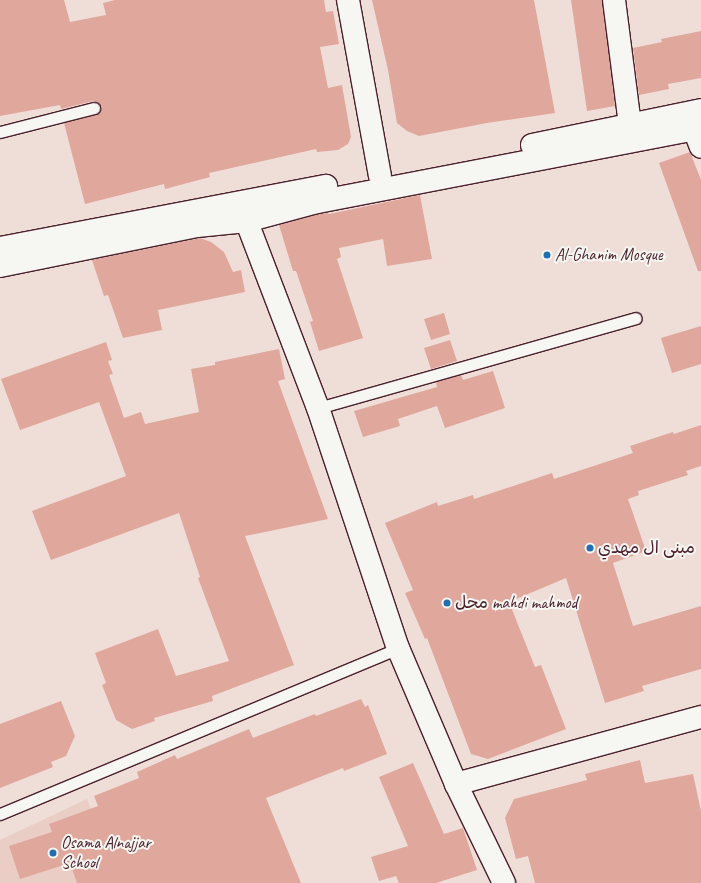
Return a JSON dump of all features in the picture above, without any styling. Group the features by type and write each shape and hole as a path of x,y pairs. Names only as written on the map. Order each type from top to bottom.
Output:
{"street":[{"path":"348,0 380,176"},
{"path":"614,0 630,125"},
{"path":"0,266 197,226 380,176 630,125 699,129"},
{"path":"0,248 317,202 699,129"},
{"path":"244,212 318,408 398,648 456,784 504,883"},
{"path":"456,784 701,717"}],"lane":[{"path":"0,132 94,108"},
{"path":"318,408 636,318"},
{"path":"0,814 398,648"}],"shaded area":[{"name":"Osama Alnajjar School","path":"87,799 117,883 0,883 0,840"}],"building":[{"path":"0,0 64,0 70,22 106,15 103,3 115,0 324,0 326,12 333,11 339,44 320,47 328,88 342,85 351,137 348,144 338,150 317,152 316,149 209,173 210,177 165,189 164,184 85,204 64,123 96,115 101,110 101,106 96,101 93,101 61,109 60,105 0,116"},
{"path":"372,0 534,0 555,113 487,123 419,136 407,131 397,123 388,70"},
{"path":"571,0 602,0 615,106 587,111"},
{"path":"701,31 701,78 668,84 669,89 639,95 633,48 662,42 661,39"},
{"path":"690,152 701,180 701,271 698,271 659,163"},
{"path":"420,195 432,259 387,266 383,239 339,248 341,257 337,259 363,338 319,351 310,322 313,321 296,271 293,271 279,225 320,214 329,214"},
{"path":"200,238 211,242 224,252 233,272 241,270 245,292 158,310 162,330 123,338 108,295 104,296 92,260"},
{"path":"444,313 450,334 431,340 424,319"},
{"path":"701,326 701,364 672,373 661,338"},
{"path":"450,340 457,361 431,369 424,348"},
{"path":"106,342 112,360 108,361 113,374 109,375 124,418 141,412 145,424 199,412 191,369 215,365 215,362 279,349 285,379 278,381 328,519 245,536 294,665 212,696 213,701 154,718 155,721 132,729 116,720 102,685 106,683 95,653 158,629 176,676 229,661 198,578 200,577 179,513 51,560 32,511 126,476 99,402 20,430 1,379"},
{"path":"493,371 505,408 445,428 437,406 398,419 400,426 363,437 354,411 437,387 436,382 461,375 463,380"},
{"path":"701,425 701,466 686,471 688,475 638,491 639,495 628,499 646,551 613,563 633,626 701,606 701,669 642,686 644,691 605,703 566,578 509,602 535,667 541,665 566,729 488,759 471,754 427,638 425,639 405,593 413,590 385,523 437,502 438,506 473,495 474,499 552,473 554,479 633,453 630,446 673,432 674,434"},
{"path":"361,699 365,707 368,705 387,754 344,771 343,768 266,798 301,883 77,883 70,863 20,879 9,846 52,832 49,824 98,806 94,796 139,778 137,772 175,755 177,759 249,729 253,738 315,714 316,716"},
{"path":"61,701 75,736 66,756 51,762 53,767 0,788 0,724"},
{"path":"640,760 645,783 693,774 701,811 701,883 535,883 528,856 516,859 505,818 514,799 587,780 585,774"},
{"path":"413,763 444,834 463,828 477,870 436,883 399,883 396,876 379,881 371,857 408,846 379,777"}],"place":[{"name":"Al-Ghanim Mosque","path":"547,255"},
{"name":"مبنى ال مهدي","path":"590,548"},
{"name":"محل mahdi mahmod","path":"447,603"},
{"name":"Osama Alnajjar School","path":"53,853"}]}
